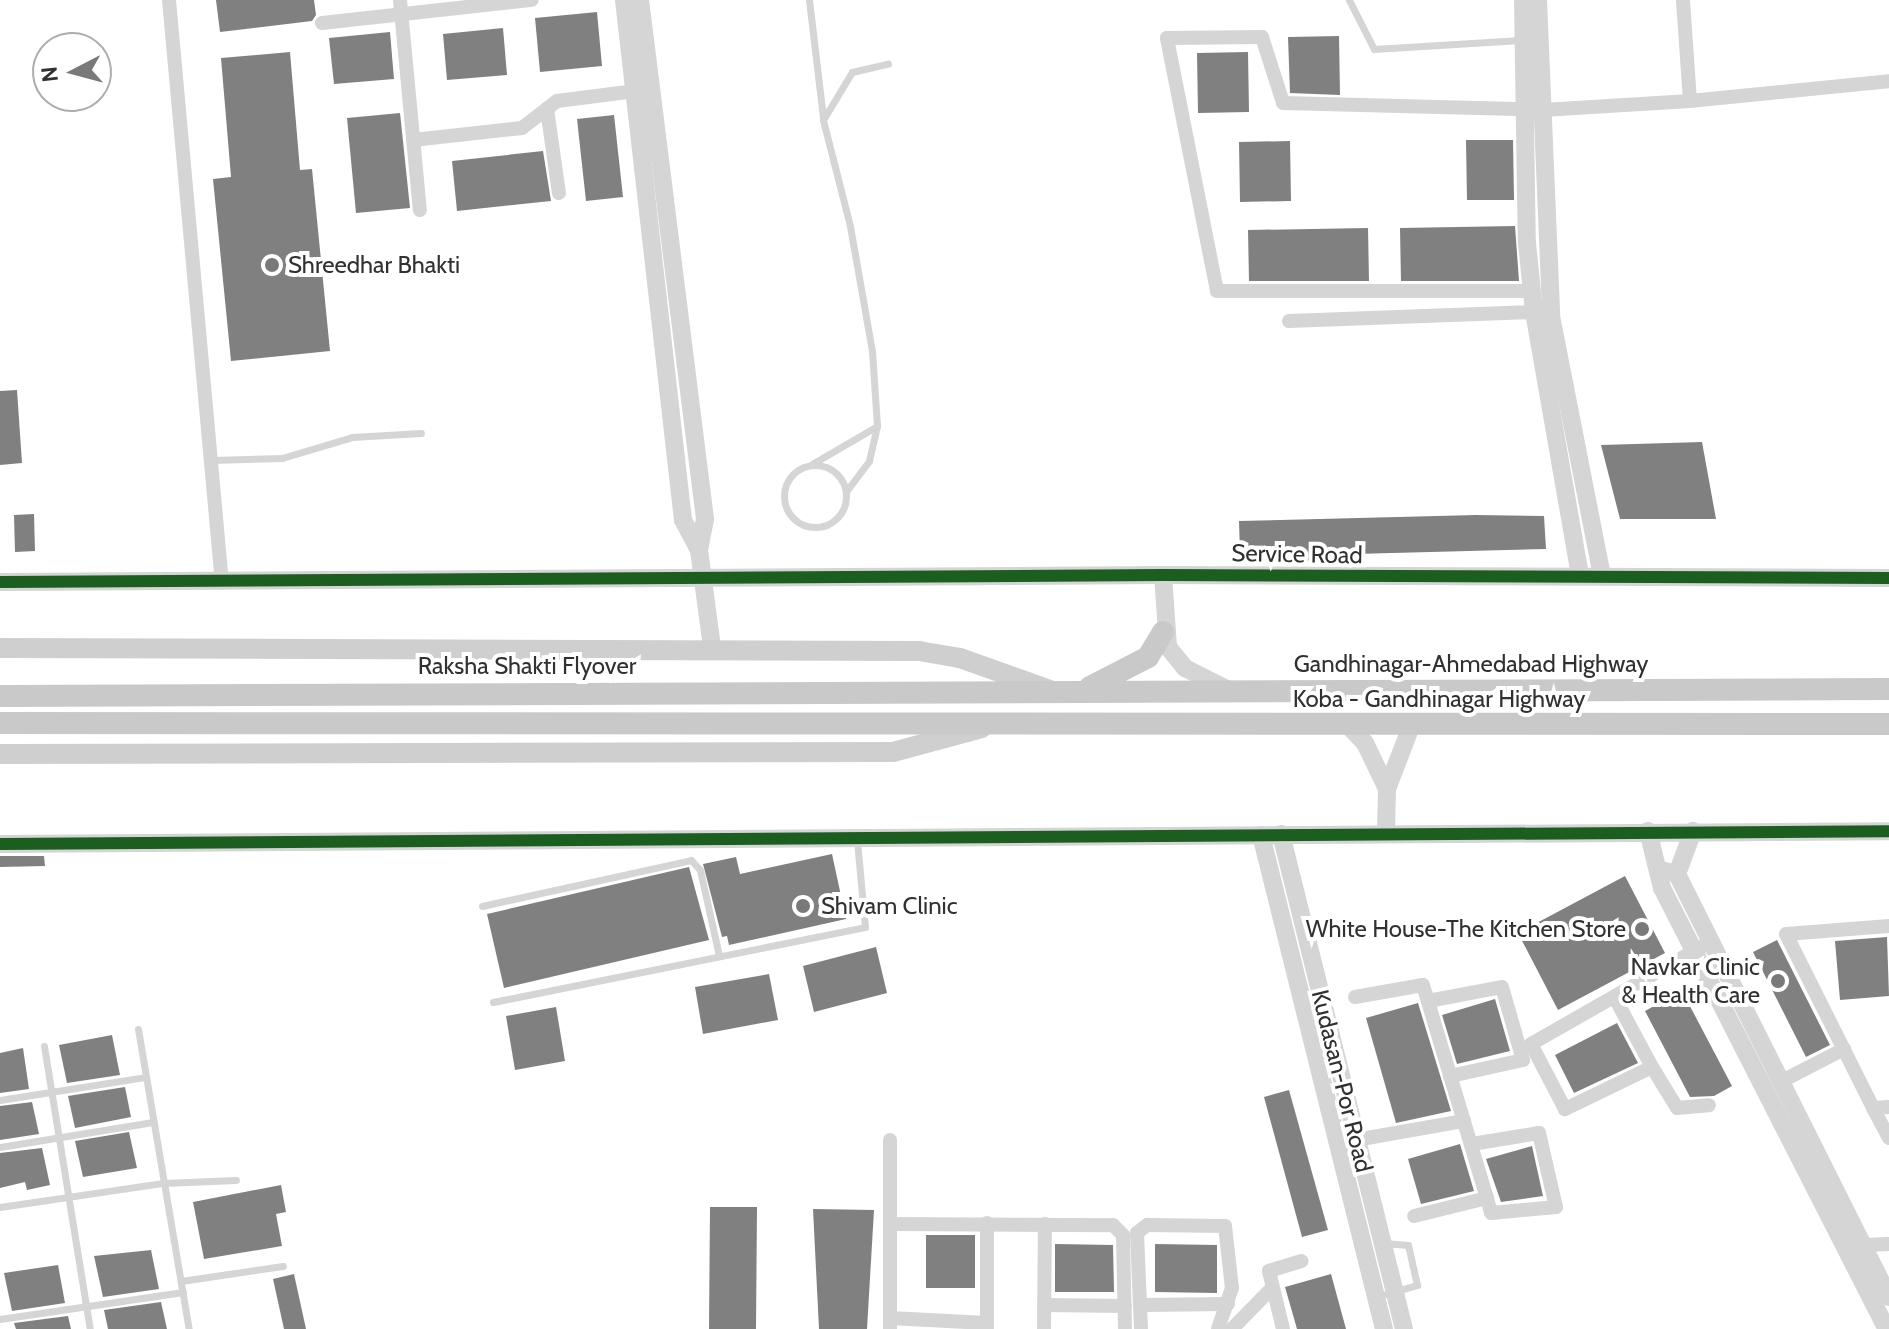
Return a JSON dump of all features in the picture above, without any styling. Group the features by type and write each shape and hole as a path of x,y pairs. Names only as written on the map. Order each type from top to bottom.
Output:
{"main road":[{"path":"1081,691 1148,657 1163,632"},
{"path":"0,648 712,647 919,651 960,658 1054,691"},
{"name":"Gandhinagar-Ahmedabad Highway","path":"1054,691 1889,689"},
{"name":"Raksha Shakti Flyover","path":"0,696 1054,691"},
{"path":"0,723 990,726"},
{"name":"Koba - Gandhinagar Highway","path":"990,726 1889,724"},
{"path":"0,754 893,752 990,726"}],"street":[{"path":"169,0 222,583"},
{"path":"322,23 400,7 532,0"},
{"path":"624,0 683,520 699,550 712,647"},
{"path":"640,0 705,519 699,550"},
{"path":"1523,0 1523,40 1534,110 1560,422 1580,575"},
{"path":"1538,0 1534,110 1534,312 1602,576"},
{"path":"1683,0 1690,101"},
{"path":"400,7 420,210"},
{"path":"1532,291 1217,291 1167,38 1262,37 1283,103 1534,110 1690,101 1889,81"},
{"path":"413,140 522,128 547,109 572,97 635,91"},
{"path":"547,109 559,193"},
{"path":"1289,321 1534,312"},
{"path":"1163,575 1163,632 1185,668 1232,691"},
{"name":"Service Road","path":"0,582 1163,575 1513,579 1580,575 1889,578"},
{"path":"1386,831 1387,789 1412,724"},
{"path":"1348,725 1365,743 1387,789"},
{"path":"0,844 1261,835 1386,831 1889,831"},
{"path":"1648,831 1669,872"},
{"path":"1693,831 1662,888 1703,946 1782,1081 1889,1297"},
{"name":"Kudasan-Por Road","path":"1281,834 1318,985 1384,1329"},
{"name":"Kudasan-Por Road","path":"1261,835 1299,989 1382,1244 1404,1329"},
{"path":"1889,926 1786,934 1889,1138"},
{"path":"1652,1067 1565,1109 1531,1044 1703,946"},
{"path":"1703,946 1887,1329"},
{"path":"1299,989 1318,985"},
{"path":"1355,997 1423,985 1491,1213 1556,1207 1539,1133 1472,1144"},
{"path":"1428,1001 1502,987 1523,1060 1450,1076"},
{"path":"1615,998 1677,1108 1709,1105"},
{"path":"1782,1081 1844,1049"},
{"path":"1873,1108 1889,1107"},
{"path":"1347,1142 1464,1121"},
{"path":"890,1140 890,1324 987,1326 987,1223"},
{"path":"1414,1216 1487,1198"},
{"path":"890,1224 1045,1224 1120,1228 1125,1329"},
{"path":"1044,1329 1045,1224"},
{"path":"1141,1329 1137,1233 1147,1225 1225,1226 1232,1288 1218,1329"},
{"path":"1863,1245 1889,1244"},
{"path":"1283,1329 1272,1288 1272,1267 1302,1261"},
{"path":"1232,1329 1272,1288"},
{"path":"1141,1305 1228,1304"},
{"path":"1044,1305 1125,1306"}],"lane":[{"path":"809,0 823,120 850,226 872,351 877,426 869,461 846,491 844,508 833,522 816,527 799,523 787,510 784,493 791,477 877,426"},
{"path":"1349,0 1374,49 1523,40"},
{"path":"823,120 852,72 888,64"},
{"path":"211,460 282,458 352,437 421,433"},
{"path":"806,467 831,470 846,491"},
{"path":"493,1002 865,927 857,838"},
{"path":"482,906 691,860 700,870 719,956"},
{"path":"138,1029 189,1329"},
{"path":"44,1046 90,1329"},
{"path":"0,1100 146,1077"},
{"path":"0,1147 153,1122"},
{"path":"0,1207 163,1183 236,1180"},
{"path":"1376,1297 1414,1289 1418,1279 1404,1241 1382,1244"},
{"path":"181,1281 283,1266"},
{"path":"0,1319 183,1292"}],"building":[{"path":"216,0 314,0 316,15 312,21 220,32"},
{"path":"597,12 602,66 540,72 535,18"},
{"path":"503,28 507,75 447,80 443,34"},
{"path":"390,32 394,79 334,84 329,38"},
{"path":"1339,36 1340,95 1290,93 1288,37"},
{"name":"Shreedhar Bhakti","path":"290,52 300,170 312,169 330,351 231,361 213,179 231,177 221,58"},
{"path":"1248,52 1249,112 1198,113 1197,53"},
{"path":"400,113 410,208 356,213 347,118"},
{"path":"614,115 623,197 586,201 577,119"},
{"path":"1466,140 1513,140 1514,200 1467,200"},
{"path":"1290,141 1291,201 1240,202 1239,142"},
{"path":"543,151 551,201 457,211 452,161"},
{"path":"1515,226 1519,281 1401,281 1400,228"},
{"path":"1368,228 1369,281 1249,281 1248,230"},
{"path":"17,390 22,463 0,465 0,391"},
{"path":"1702,442 1716,519 1620,519 1601,445"},
{"path":"34,514 35,551 15,552 14,515"},
{"path":"1544,516 1546,549 1316,555 1316,560 1302,561 1302,553 1240,555 1239,521"},
{"path":"832,854 846,919 729,945 727,936 722,937 703,864 736,857 740,874"},
{"path":"0,856 44,856 45,866 0,867"},
{"path":"689,867 709,940 504,988 487,914"},
{"path":"1625,876 1665,953 1558,1010 1518,933"},
{"path":"1887,937 1889,996 1840,1000 1835,941"},
{"path":"1777,940 1830,1045 1806,1057 1753,952"},
{"path":"876,947 887,993 814,1012 803,966"},
{"path":"769,974 778,1020 703,1034 695,987"},
{"path":"1682,991 1732,1086 1714,1096 1690,1097 1645,1011"},
{"path":"1495,999 1510,1051 1457,1064 1442,1015"},
{"path":"1418,1003 1451,1111 1396,1123 1366,1018"},
{"path":"556,1007 565,1061 515,1070 506,1016"},
{"path":"1617,1023 1638,1063 1574,1093 1555,1055"},
{"path":"112,1035 120,1075 67,1083 59,1045"},
{"path":"23,1048 29,1089 0,1093 0,1053"},
{"path":"125,1087 131,1117 75,1128 68,1096"},
{"path":"1289,1090 1328,1230 1302,1237 1264,1097"},
{"path":"32,1102 39,1134 0,1140 0,1106"},
{"path":"129,1132 137,1168 83,1177 75,1141"},
{"path":"1460,1144 1474,1191 1421,1204 1408,1159"},
{"path":"1532,1146 1543,1196 1501,1202 1486,1159"},
{"path":"42,1148 50,1185 27,1190 25,1182 0,1188 0,1153"},
{"path":"281,1185 286,1212 276,1214 282,1246 204,1259 193,1202"},
{"path":"710,1207 757,1207 756,1329 709,1329"},
{"path":"813,1209 874,1210 867,1329 819,1329"},
{"path":"926,1235 975,1235 975,1288 926,1288"},
{"path":"1055,1244 1113,1245 1114,1292 1055,1292"},
{"path":"1155,1244 1217,1245 1217,1293 1155,1292"},
{"path":"151,1250 159,1289 103,1297 94,1256"},
{"path":"58,1265 65,1303 12,1311 4,1273"},
{"path":"294,1274 306,1329 284,1329 273,1279"},
{"path":"1331,1274 1346,1329 1297,1329 1285,1287"},
{"path":"161,1302 167,1329 108,1329 104,1310"},
{"path":"68,1316 71,1329 16,1329 14,1323"}],"cycle path":[{"path":"0,582 1163,575 1889,578"},
{"path":"0,844 1889,831"}],"place":[{"name":"Shreedhar Bhakti","path":"272,265"},
{"name":"Shivam Clinic","path":"803,906"},
{"name":"White House-The Kitchen Store","path":"1642,929"},
{"name":"Navkar Clinic & Health Care","path":"1778,981"}]}
